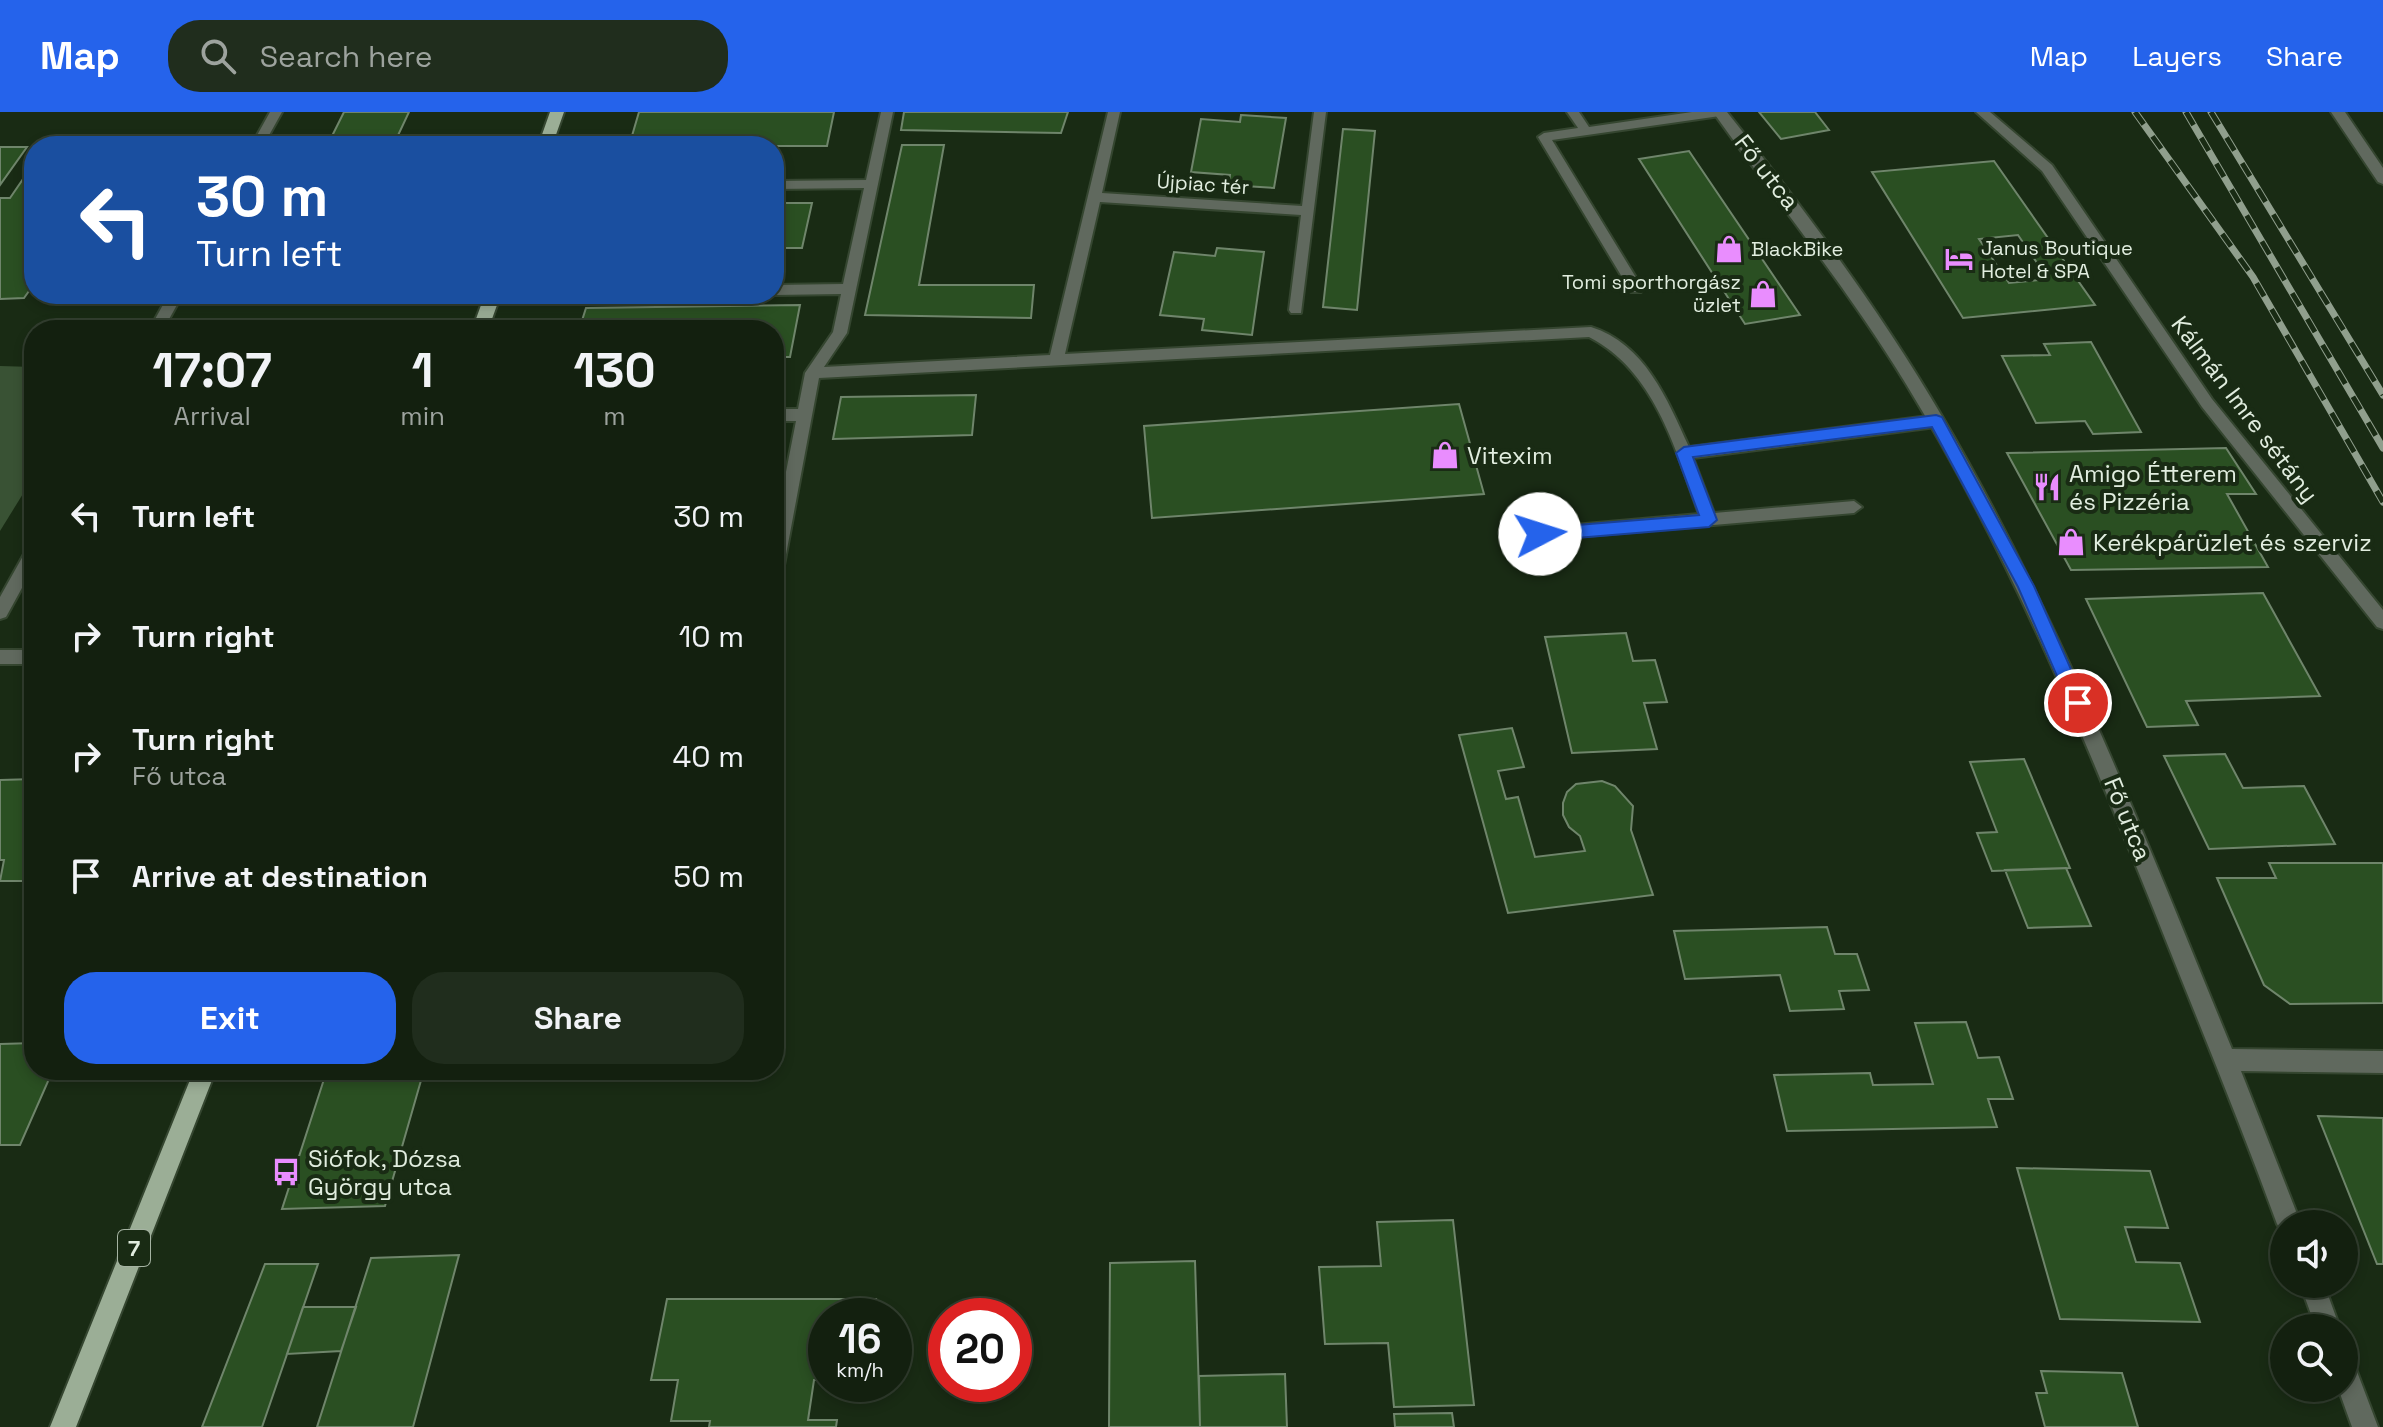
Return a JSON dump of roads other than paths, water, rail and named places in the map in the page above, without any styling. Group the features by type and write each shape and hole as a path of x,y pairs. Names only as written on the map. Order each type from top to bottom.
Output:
{"main road":[{"path":"549,136 557,112"},
{"name":"7","path":"63,1427 201,1080"}],"street":[{"name":"Fő utca","path":"1720,112 1805,220 1875,322 1936,421 2026,586 2117,790 2283,1210"},
{"path":"2338,112 2383,179"},
{"path":"2224,1060 2383,1062"},
{"path":"2356,1402 2365,1427"}],"lane":[{"path":"263,136 276,112"},
{"path":"784,514 812,373 840,333 887,112"},
{"path":"1056,362 1114,112"},
{"path":"1296,310 1320,112"},
{"path":"1573,112 1586,131"},
{"path":"1636,289 1544,137 1720,112"},
{"name":"Kálmán Imre sétány","path":"1982,112 2047,168 2207,403 2383,622"},
{"path":"784,185 872,184"},
{"name":"Újpiac tér","path":"1095,197 1308,211"},
{"path":"784,290 850,289"},
{"path":"812,373 1591,332 1614,341 1650,381 1684,453 1709,520"},
{"path":"784,415 804,415"},
{"path":"1684,453 1936,421"},
{"path":"1540,534 1854,507"},
{"path":"0,612 24,569"},
{"path":"0,657 24,657"}],"railway":[{"path":"2135,112 2253,277 2383,502"},
{"path":"2186,112 2383,448"},
{"path":"2211,112 2383,395"}],"place":[{"name":"BlackBike","path":"1729,249"},
{"name":"Janus Boutique Hotel & SPA","path":"1959,259"},
{"name":"Tomi sporthorgász üzlet","path":"1763,294"},
{"name":"Vitexim","path":"1445,455"},
{"name":"Amigo Étterem és Pizzéria","path":"2047,487"},
{"name":"Kerékpárüzlet és szerviz","path":"2071,542"},
{"name":"Siófok, Dózsa György utca","path":"286,1172"}]}
